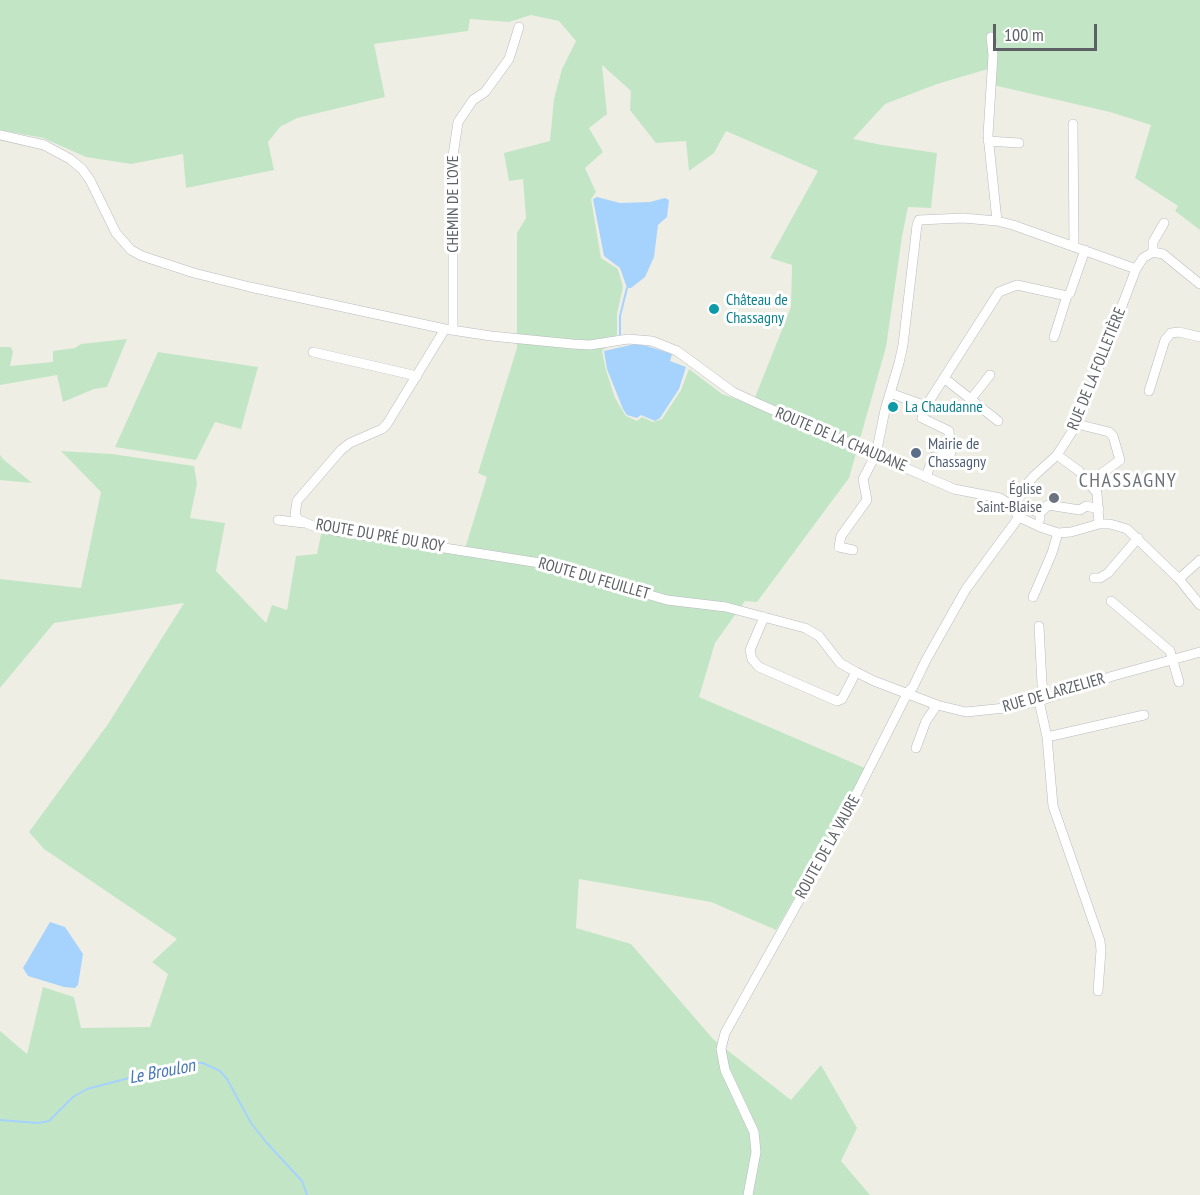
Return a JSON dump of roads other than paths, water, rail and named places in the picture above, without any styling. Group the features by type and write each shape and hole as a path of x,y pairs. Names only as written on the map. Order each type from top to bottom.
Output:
{"street":[{"name":"CHEMIN DE L'OVE","path":"449,329 450,176 458,122 473,100 485,92 509,59 519,27"},
{"path":"991,37 993,55 988,141 997,221"},
{"path":"1073,124 1074,246"},
{"name":"ROUTE DE LA CHAUDANE","path":"0,135 44,146 70,159 82,169 90,180 116,233 131,249 142,256 194,273 250,287 449,329 491,336 572,344 590,345 628,339 652,341 677,351 733,392 957,490 1000,498 1009,504"},
{"path":"988,141 1019,143"},
{"path":"853,550 839,547 841,536 867,500 862,479 876,454 885,410 903,345 916,225 919,220 963,218 997,221 1136,268"},
{"name":"RUE DE LA FOLLETIÈRE","path":"1009,504 1056,455 1077,424 1136,268 1143,258 1153,252 1153,242 1164,223"},
{"path":"1054,337 1085,250"},
{"path":"1153,252 1163,255 1200,284"},
{"path":"926,477 933,457 948,456 951,453 949,431 922,418 926,406 999,292 1017,285 1067,296"},
{"name":"ROUTE DU PRÉ DU ROY","path":"449,329 387,424 382,429 350,443 341,450 297,501 295,515 304,523 336,531 462,550"},
{"path":"1149,391 1165,340 1171,333 1179,332 1200,337"},
{"path":"313,352 417,376"},
{"path":"971,399 990,375"},
{"path":"944,378 998,421"},
{"path":"890,393 926,406"},
{"path":"1077,424 1109,432 1113,436 1120,460 1090,482"},
{"path":"1056,455 1079,471 1097,493 1099,524"},
{"path":"1009,504 1019,517 1058,533 1071,532 1099,524 1127,529 1179,579 1200,604"},
{"path":"1040,527 1040,513 1048,505 1080,510 1086,506 1099,509"},
{"path":"295,507 284,518 278,520 304,523"},
{"path":"1024,507 1040,513"},
{"name":"ROUTE DE LA VAURE","path":"748,1195 756,1152 754,1132 725,1070 721,1049 722,1040 858,794 908,692 913,687 973,577 1019,517"},
{"path":"1033,597 1058,533"},
{"path":"1094,578 1100,578 1108,573 1138,538"},
{"name":"ROUTE DU FEUILLET","path":"462,550 540,563 667,600 726,607 813,631 840,663 856,672"},
{"path":"1179,579 1200,560"},
{"path":"1111,601 1170,651 1179,682"},
{"path":"764,617 750,650 752,659 759,667 837,701 842,699 856,672"},
{"path":"1039,626 1053,806 1100,941 1098,991"},
{"name":"RUE DE LARZELIER","path":"856,672 937,705 966,712 1043,700 1173,658 1200,652"},
{"path":"916,748 926,721 937,705"},
{"path":"1047,737 1144,715"}],"water":[{"path":"597,197 620,203 650,202 665,198 669,200 667,217 658,225 654,257 645,277 631,288 627,288 620,268 604,256 593,199"},
{"path":"635,344 672,354 670,361 686,367 679,389 660,418 655,421 641,415 637,418 627,415 607,369 604,351"},
{"path":"50,922 65,927 83,954 78,985 75,988 28,976 23,968"}],"waterway":[{"path":"620,335 620,316 627,288"},
{"name":"Le Broulon","path":"0,1120 38,1123 49,1121 73,1097 87,1089 186,1063 203,1063 220,1071 227,1079 251,1123 302,1181 307,1195"}],"place":[{"name":"Château de Chassagny","path":"714,309"},
{"name":"La Chaudanne","path":"893,407"},
{"name":"Mairie de Chassagny","path":"916,453"},
{"name":"Église Saint-Blaise","path":"1054,498"}],"district":[{"name":"CHASSAGNY","path":"1128,481"}]}
